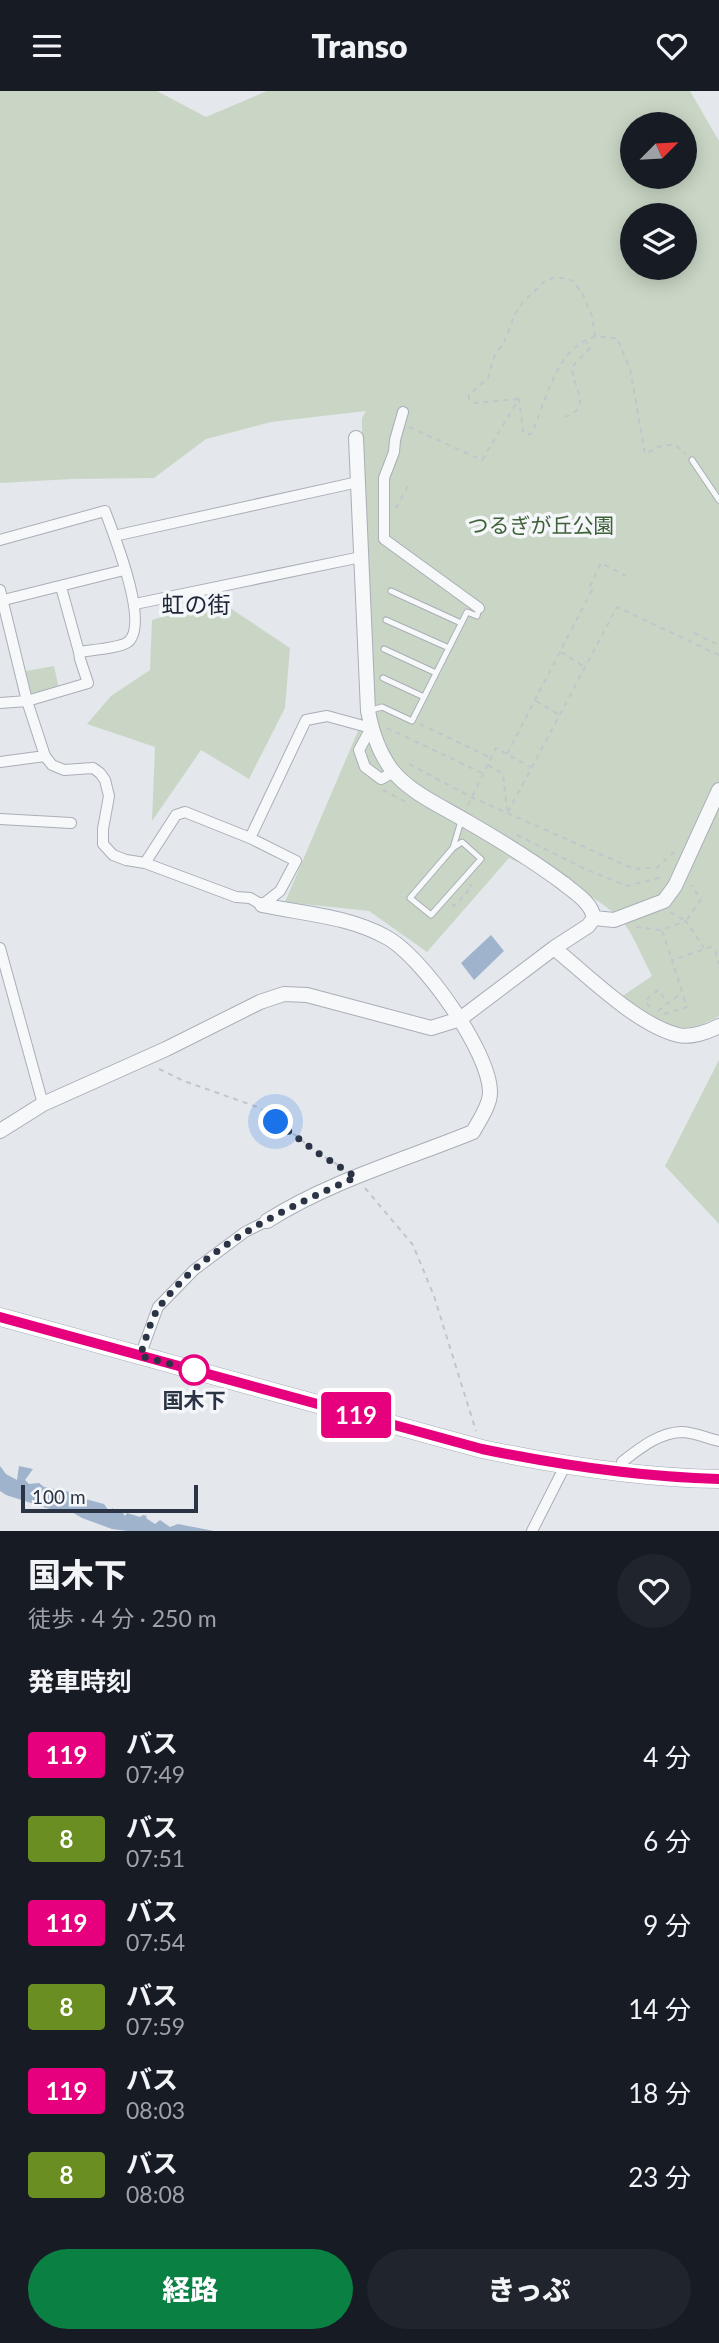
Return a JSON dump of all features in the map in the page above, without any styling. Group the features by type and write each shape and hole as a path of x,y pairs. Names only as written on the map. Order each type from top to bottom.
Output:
{"main road":[{"path":"0,1317 482,1449 621,1472 719,1479"}],"street":[{"path":"402,418 394,452 384,478 384,539 478,608"},
{"path":"0,1131 43,1104 142,1061 260,1002 284,994 307,995 431,1028 460,1019 554,948 588,926 594,918 592,909 570,889 522,853 421,794 394,772 382,754 370,720 356,437"},
{"path":"114,535 358,482"},
{"path":"0,540 105,511 135,604 135,635 126,644 79,652"},
{"path":"135,604 361,557"},
{"path":"2,602 124,570"},
{"path":"0,703 27,701 88,683 61,587"},
{"path":"0,590 27,701 46,756 52,765 64,770 93,768 100,773 109,796 103,844 113,855 145,863 236,897 250,898 262,905 350,921 387,937 408,952 460,1019 485,1065 490,1082 491,1097 473,1132 356,1177 286,1208 245,1232 194,1270 158,1307 140,1356"},
{"path":"0,643 12,642"},
{"path":"250,838 306,720 327,716 370,720"},
{"path":"370,720 359,750 365,767 381,779 394,772"},
{"path":"0,762 46,756"},
{"path":"594,918 614,920 664,901 676,886 719,790"},
{"path":"145,863 176,815 185,812 250,838 296,861 280,891 262,905"},
{"path":"0,819 71,823"},
{"path":"0,948 43,1104"},
{"path":"554,948 646,1021 681,1036 708,1033 719,1026"},
{"path":"621,1472 622,1462 641,1447 662,1437 681,1432 719,1441"},
{"path":"533,1531 566,1464"}],"lane":[{"path":"692,460 719,500"},
{"path":"391,591 461,623"},
{"path":"370,720 382,708 412,721 467,612 477,616 478,608"},
{"path":"386,620 449,648"},
{"path":"384,649 436,673"},
{"path":"383,678 424,697"},
{"path":"453,848 462,842 481,859 431,915 410,898 453,848 462,818"}],"path":[{"path":"519,399 503,398 473,403 468,395 488,377 494,357 504,342 515,314 536,289 552,278 573,281 582,293 592,316 595,337"},
{"path":"519,399 523,431 527,435 532,433 557,372 573,349 595,337 617,338 630,369 645,454 658,447 674,444 692,460"},
{"path":"565,417 577,412 580,407 580,396 572,377 572,367 590,348 586,342"},
{"path":"402,418 482,460 519,399"},
{"path":"396,508 408,486"},
{"path":"507,754 592,590 589,588 601,563 626,576"},
{"path":"508,813 617,607 719,655"},
{"path":"694,633 719,645"},
{"path":"560,652 584,667"},
{"path":"535,701 559,714"},
{"path":"370,720 482,773"},
{"path":"412,721 491,758"},
{"path":"462,818 496,748 530,767"},
{"path":"409,764 471,797 634,869 658,867 681,845"},
{"path":"487,764 503,774 508,813"},
{"path":"508,831 626,886 681,871 701,899 686,921 661,930 628,926 621,918"},
{"path":"686,921 705,949"},
{"path":"646,1021 652,1015 669,1014 687,1007 661,930"},
{"path":"672,960 710,947 716,953 719,964"},
{"path":"668,1003 658,990 645,1000 656,1013 668,1003 681,992"},
{"path":"142,1061 184,1081 260,1108 318,1153 356,1177 413,1245 434,1296 482,1449"}],"green space":[{"name":"つるぎが丘公園","path":"0,91 157,91 206,117 267,91 690,91 719,141 719,1016 691,1027 679,1028 656,1021 621,997 652,976 630,932 620,919 592,897 509,858 427,952 369,911 285,902 358,731 363,707 362,418 366,411 271,422 206,439 154,478 0,483"},
{"path":"218,600 290,648 285,708 249,779 201,750 152,821 155,747 87,724 111,696 150,670 152,620"},
{"path":"54,666 59,689 31,694 26,671"},
{"path":"719,1060 719,1224 665,1166"}],"water":[{"path":"491,935 504,951 474,980 461,963"},
{"path":"0,1466 6,1474 17,1480 19,1466 33,1469 25,1480 29,1484 39,1483 44,1487 75,1493 78,1497 104,1504 109,1511 113,1508 114,1511 122,1512 125,1516 127,1513 140,1517 143,1515 155,1524 160,1520 170,1527 178,1524 214,1531 112,1529 72,1512 56,1511 6,1495 0,1491"}],"bus line":[{"name":"119","path":"0,1317 482,1449 621,1472 719,1479"}],"place":[{"name":"国木下","path":"194,1370"}],"district":[{"name":"虹の街","path":"196,605"}],"route":[{"path":"194,1370 140,1356 158,1307 194,1270 245,1232 286,1208 356,1177 276,1122"}]}
